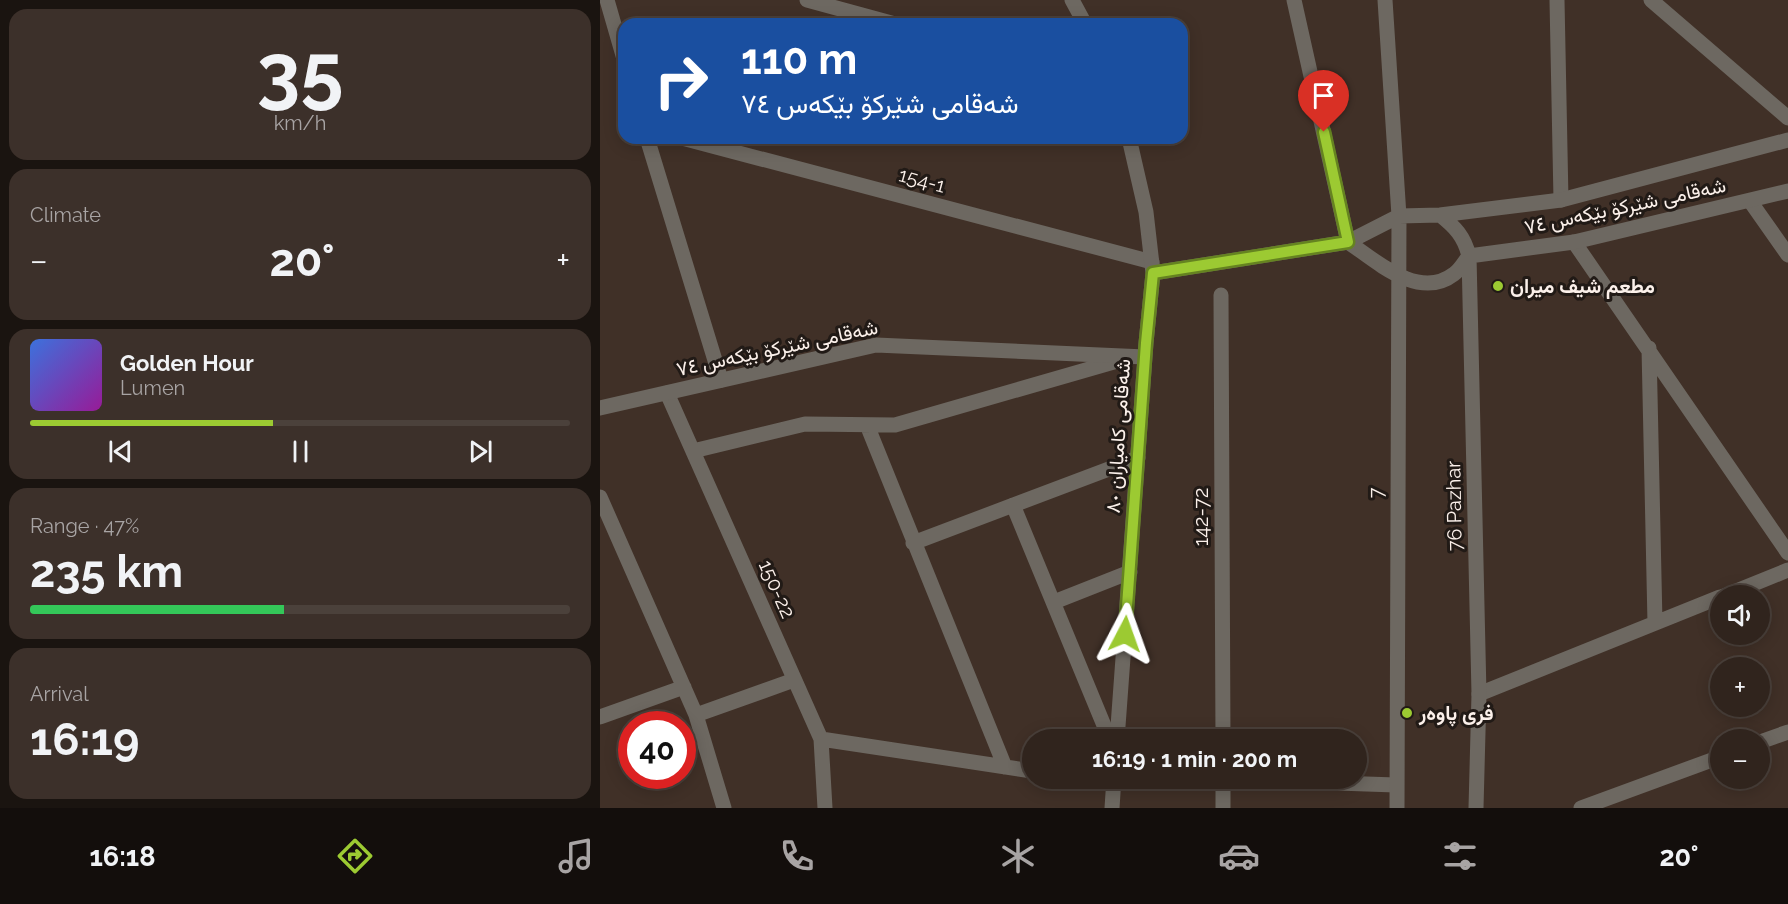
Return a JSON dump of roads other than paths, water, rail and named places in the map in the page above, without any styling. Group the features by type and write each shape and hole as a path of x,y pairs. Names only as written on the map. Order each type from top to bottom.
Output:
{"street":[{"path":"607,0 618,38"},
{"path":"807,0 873,18"},
{"path":"1072,0 1081,18"},
{"path":"1294,0 1348,242 1397,276 1417,282 1438,282 1454,274 1469,256"},
{"name":"7","path":"1385,0 1399,216 1397,808"},
{"path":"1557,0 1561,200"},
{"path":"1651,0 1788,118"},
{"name":"شەقامی شێرکۆ بێکەس ٧٤","path":"1153,267 1348,242 1399,216 1440,215 1561,200 1788,140"},
{"path":"649,144 721,380"},
{"name":"154-1","path":"704,144 1153,267"},
{"name":"شەقامی کامیاران ٨٠","path":"1118,729 1138,458 1138,357 1153,267 1146,212 1130,144"},
{"name":"شەقامی شێرکۆ بێکەس ٧٤","path":"1469,256 1574,242 1788,191"},
{"path":"1750,201 1788,255"},
{"name":"76 Pazhar","path":"1440,215 1456,228 1466,243 1469,256 1479,694 1476,808"},
{"path":"1574,242 1788,553"},
{"name":"142-72","path":"1221,295 1223,729"},
{"name":"شەقامی شێرکۆ بێکەس ٧٤","path":"600,408 876,345 1138,357"},
{"path":"1649,348 1655,623"},
{"path":"693,452 805,424 895,425 1138,357"},
{"name":"150-22","path":"667,393 821,739 825,808"},
{"path":"867,425 1005,767"},
{"path":"913,543 1138,458"},
{"path":"600,497 694,711"},
{"path":"1013,505 1106,729"},
{"path":"1750,585 1788,570"},
{"path":"1054,602 1130,572"},
{"path":"1479,694 1710,601"},
{"path":"724,808 696,715 794,680"},
{"path":"600,717 684,687"},
{"path":"1770,738 1788,732"},
{"path":"821,739 1022,770"},
{"path":"1581,808 1710,761"},
{"path":"1367,784 1396,785"},
{"path":"1112,808 1113,789"},
{"path":"1223,789 1223,808"}],"place":[{"name":"مطعم شيف ميران","path":"1498,286"},
{"name":"فری پاوەر","path":"1407,713"}]}
